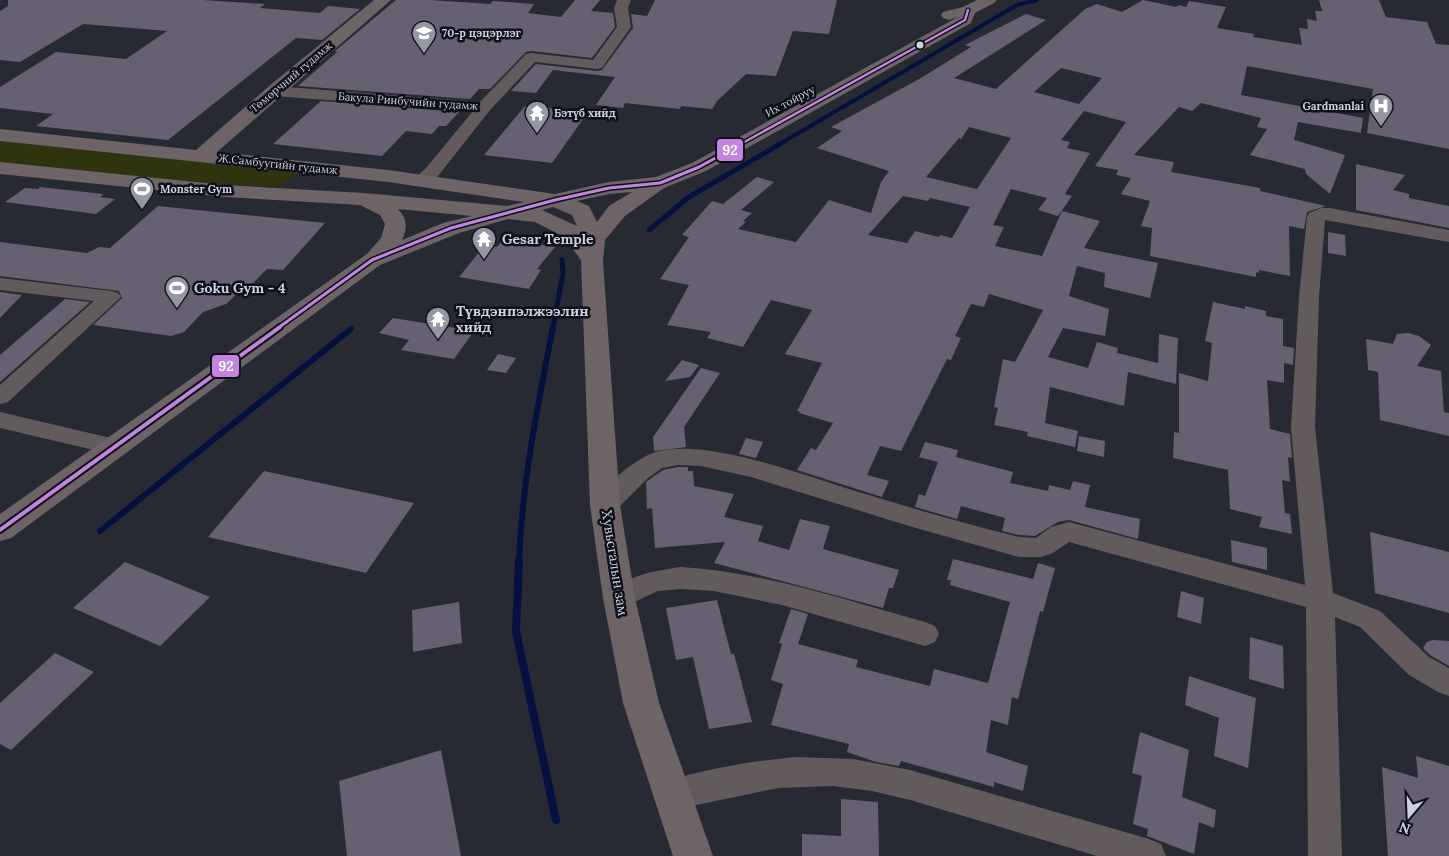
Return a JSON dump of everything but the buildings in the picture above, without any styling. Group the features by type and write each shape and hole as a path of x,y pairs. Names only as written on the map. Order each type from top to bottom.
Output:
{"main road":[{"name":"Төмөрчний гудамж","path":"201,156 274,91 383,0"},
{"name":"Их тойруу","path":"609,188 645,170 676,160 716,141 946,16 968,10 989,0"},
{"name":"Их тойруу","path":"512,212 609,188 660,183 706,163 965,20 968,10"},
{"name":"Ж.Самбуугийн гудамж","path":"0,135 388,176 555,200"},
{"path":"0,161 35,138"},
{"path":"0,168 225,191 364,199 512,212 540,216 562,225 593,250"},
{"path":"364,199 383,197 395,191 397,184 388,176"},
{"path":"593,250 618,212 660,183"},
{"path":"472,189 564,191 609,188"},
{"path":"0,530 372,260 394,237 396,222 388,210 364,199"},
{"path":"555,200 581,212 593,250"},
{"path":"372,260 451,228 512,212"},
{"name":"Хувьсгалын зам","path":"593,250 605,505 619,598 641,703 693,856"}],"street":[{"name":"Бакула Ринбучийн гудамж","path":"274,91 484,107 531,57 596,65 624,27 621,8 624,0"},
{"path":"421,181 432,172 484,107"},
{"path":"1325,856 1320,600 1303,426 1309,297 1316,217 1321,214 1337,215 1449,236"},
{"path":"0,284 111,297 0,397"},
{"path":"0,420 115,447"},
{"path":"605,505 632,478 658,459 674,456 698,458 764,473 932,524 1019,547 1043,547 1057,534 1069,532 1320,600 1370,619 1419,666 1449,683"},
{"path":"619,598 653,581 681,578 714,580 782,594 925,634"},
{"path":"672,795 764,776 789,773 814,771 857,774 931,790 1149,856"}],"green space":[{"path":"0,141 297,172 281,187 204,183 0,162"}],"waterway":[{"path":"778,145 1017,5 1037,0"},
{"path":"649,230 689,197 780,144"},
{"path":"553,328 563,273 562,260"},
{"path":"519,561 527,473 553,327"},
{"path":"100,531 351,329"},
{"path":"519,560 516,631 556,820"}],"transit line":[{"name":"92","path":"0,530 372,260 451,228 555,200 609,188 660,183 699,167 965,20 968,10"}],"place":[{"name":"70-р цэцэрлэг","path":"424,54"},
{"name":"Gardmanlai","path":"1381,127"},
{"name":"Бэтүб хийд","path":"537,134"},
{"name":"Monster Gym","path":"142,210"},
{"name":"Gesar Temple","path":"484,260"},
{"name":"Goku Gym - 4","path":"177,309"},
{"name":"Түвдэнпэлжээлин хийд","path":"438,340"}]}
